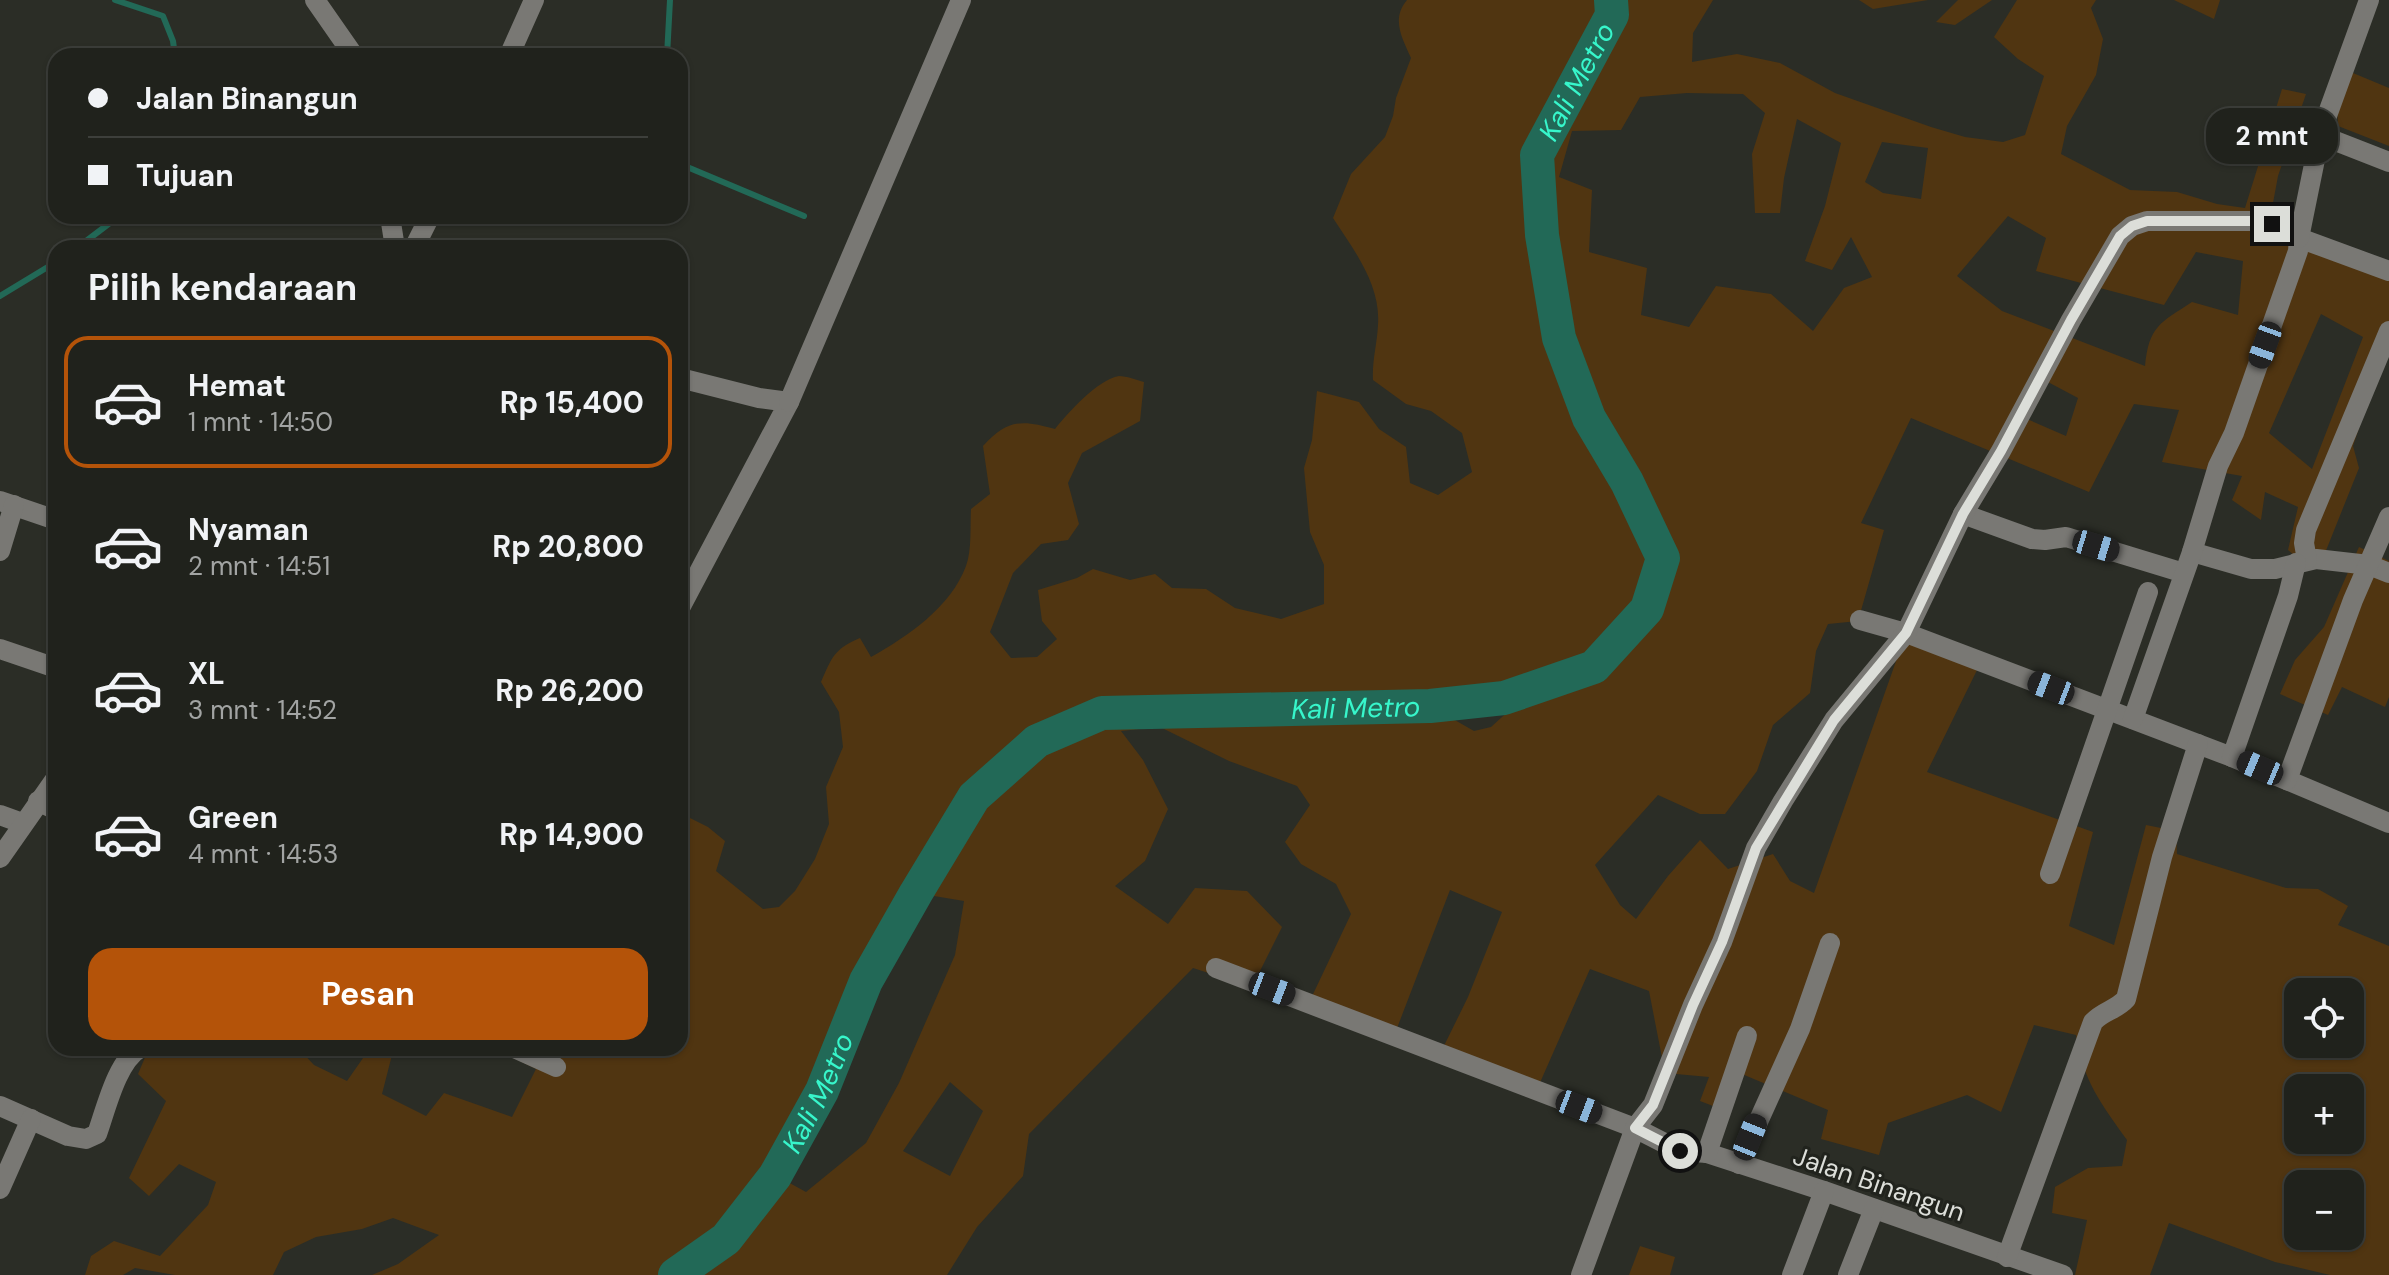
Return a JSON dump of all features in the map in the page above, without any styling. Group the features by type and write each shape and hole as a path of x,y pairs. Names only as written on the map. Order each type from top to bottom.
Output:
{"street":[{"path":"315,0 348,48"},
{"path":"513,48 534,0"},
{"path":"688,593 789,402 961,0"},
{"path":"2133,719 2192,552 2218,466 2234,433 2298,251 2320,135 2369,0"},
{"path":"2320,135 2389,162"},
{"path":"1581,1275 1635,1128 1653,1105 1722,942 1756,848 1834,720 1906,633 1963,514 2120,236 2132,226 2147,221 2252,221 2272,224 2299,238 2389,271"},
{"path":"2232,757 2302,562 2306,530 2389,331"},
{"path":"688,380 729,392 789,402"},
{"path":"0,551 7,503 48,517"},
{"path":"1963,514 2032,539 2066,537 2184,573"},
{"path":"2287,780 2353,600 2389,517"},
{"path":"2192,552 2251,569 2275,569 2302,562 2369,565 2389,573"},
{"path":"2050,874 2148,592"},
{"path":"1860,620 1906,633 2133,719 2389,822"},
{"path":"0,649 48,665"},
{"path":"2007,1257 2093,1022 2102,1013 2117,1009 2126,999 2162,857 2198,744"},
{"path":"0,858 22,823 47,806"},
{"path":"0,815 22,823"},
{"path":"1739,1164 1761,1109 1800,1029 1830,943"},
{"name":"Jalan Binangun","path":"1216,968 1635,1128 1680,1151 1707,1153 2063,1275"},
{"path":"1707,1153 1747,1036"},
{"path":"0,1106 68,1136 86,1139 97,1134 129,1056"},
{"path":"532,1056 556,1067"},
{"path":"0,1189 31,1119"},
{"path":"1792,1275 1824,1191"},
{"path":"1848,1275 1874,1209"}],"shaded area":[{"path":"1407,0 1713,0 1693,33 1692,62 1737,54 1780,63 1835,93 1965,137 2003,142 2025,135 2044,76 2018,59 1994,37 2017,0 2096,0 2091,8 2103,39 2096,75 2067,126 2061,154 2130,190 2177,192 2217,204 2245,208 2282,89 2306,94 2278,176 2270,219 2389,269 2389,350 2384,353 2353,446 2359,468 2319,568 2303,563 2288,550 2298,507 2265,492 2261,520 2232,500 2242,476 2162,462 2179,410 2134,404 2089,492 1911,418 1861,523 1884,530 1858,621 1828,624 1816,651 1810,693 1773,725 1757,771 1725,814 1700,814 1658,795 1595,865 1620,905 1636,919 1700,840 1728,869 1773,854 1790,881 1814,893 1906,633 1978,668 1927,772 2093,832 2069,926 2114,945 2146,825 2176,831 2177,854 2286,888 2318,889 2348,906 2338,925 2389,946 2389,1275 2330,1275 2275,1262 2169,1223 2150,1275 2075,1275 2087,1220 2052,1213 2055,1187 2088,1168 2122,1166 2127,1140 2088,1078 2076,1035 2034,1025 2001,1112 1967,1095 1888,1123 1879,1155 1821,1139 1828,1110 1742,1074 1726,1111 1700,1101 1709,1077 1665,1073 1649,991 1590,969 1535,1094 1438,1058 1468,997 1502,912 1450,890 1394,1036 1306,1009 1351,914 1336,884 1301,864 1285,842 1310,805 1297,786 1229,761 1160,727 1121,731 1143,760 1168,809 1145,861 1115,886 1168,924 1195,888 1247,891 1282,927 1252,987 1193,968 1029,1134 1023,1176 977,1227 947,1275 372,1275 398,1264 439,1235 393,1218 362,1229 316,1237 284,1252 273,1275 175,1275 135,1268 123,1275 85,1275 91,1256 114,1241 160,1256 208,1205 216,1182 179,1164 149,1196 129,1178 166,1101 138,1074 146,1056 306,1056 314,1065 347,1081 364,1056 392,1056 382,1094 426,1116 444,1093 512,1117 536,1069 509,1056 688,1056 688,817 708,827 725,841 716,871 763,909 779,907 795,891 815,859 829,824 826,787 843,747 839,712 821,682 825,673 831,660 844,646 860,638 871,657 913,630 950,595 968,560 971,509 990,494 983,446 1000,431 1024,423 1055,429 1084,398 1110,379 1122,376 1144,382 1140,421 1082,453 1068,483 1079,524 1068,540 1041,544 1013,573 990,632 1011,658 1037,657 1057,639 1042,621 1038,590 1077,578 1093,569 1130,580 1155,574 1172,588 1206,589 1235,608 1281,619 1324,604 1324,565 1310,532 1304,468 1312,440 1317,391 1359,402 1379,429 1406,447 1410,483 1438,495 1472,472 1462,433 1431,411 1406,404 1373,380 1378,325 1375,296 1364,268 1333,218 1351,174 1385,137 1393,116 1396,98 1411,58 1399,21","holes":["1687,93 1743,94 1765,113 1752,154 1755,213 1780,213 1797,119 1841,143 1825,206 1805,261 1832,270 1851,237 1872,277 1844,288 1813,331 1771,294 1716,286 1689,327 1641,315 1647,268 1589,252 1592,190 1559,177 1572,131 1621,130 1640,97","1882,142 1928,148 1921,199 1883,193 1865,182","2008,216 2046,238 2036,271 2164,305 2196,252 2243,261 2238,315 2192,302 2158,327 2150,342 2145,366 2002,311 1957,276","2321,314 2363,337 2312,469 2269,433","2031,373 2078,398 2066,436 2013,413","1534,688 1491,727 1474,731 1432,707 1504,698","916,893 964,901 955,955 899,1083 866,1143 806,1192 775,1175 822,1091 866,981","950,1082 983,1111 950,1176 903,1151"]},
{"path":"1859,0 1928,0 1873,9"},
{"path":"1958,0 1992,0 1955,25 1936,22"},
{"path":"2174,0 2220,0 2214,19"},
{"path":"2353,73 2389,88 2389,146 2338,126 2337,102"},
{"path":"2359,547 2389,561 2389,697 2385,707 2342,687 2328,715 2280,694 2295,660 2324,627"},
{"path":"1640,1246 1675,1257 1670,1275 1629,1275"}],"waterway":[{"path":"115,0 163,16 174,48"},
{"path":"667,48 670,0"},
{"name":"Kali Metro","path":"675,1275 726,1239 775,1176 822,1091 866,981 916,893 974,797 1037,741 1102,713 1430,706 1504,698 1594,667 1647,609 1663,558 1627,482 1589,418 1559,338 1542,235 1537,155 1612,15 1611,0"},
{"path":"688,167 804,216"},
{"path":"88,240 108,224"},
{"path":"0,296 48,267"}],"route":[{"path":"1680,1151 1635,1128 1653,1105 1722,942 1756,848 1834,720 1906,633 1963,514 2120,236 2132,226 2147,221 2252,221 2272,224"}]}
